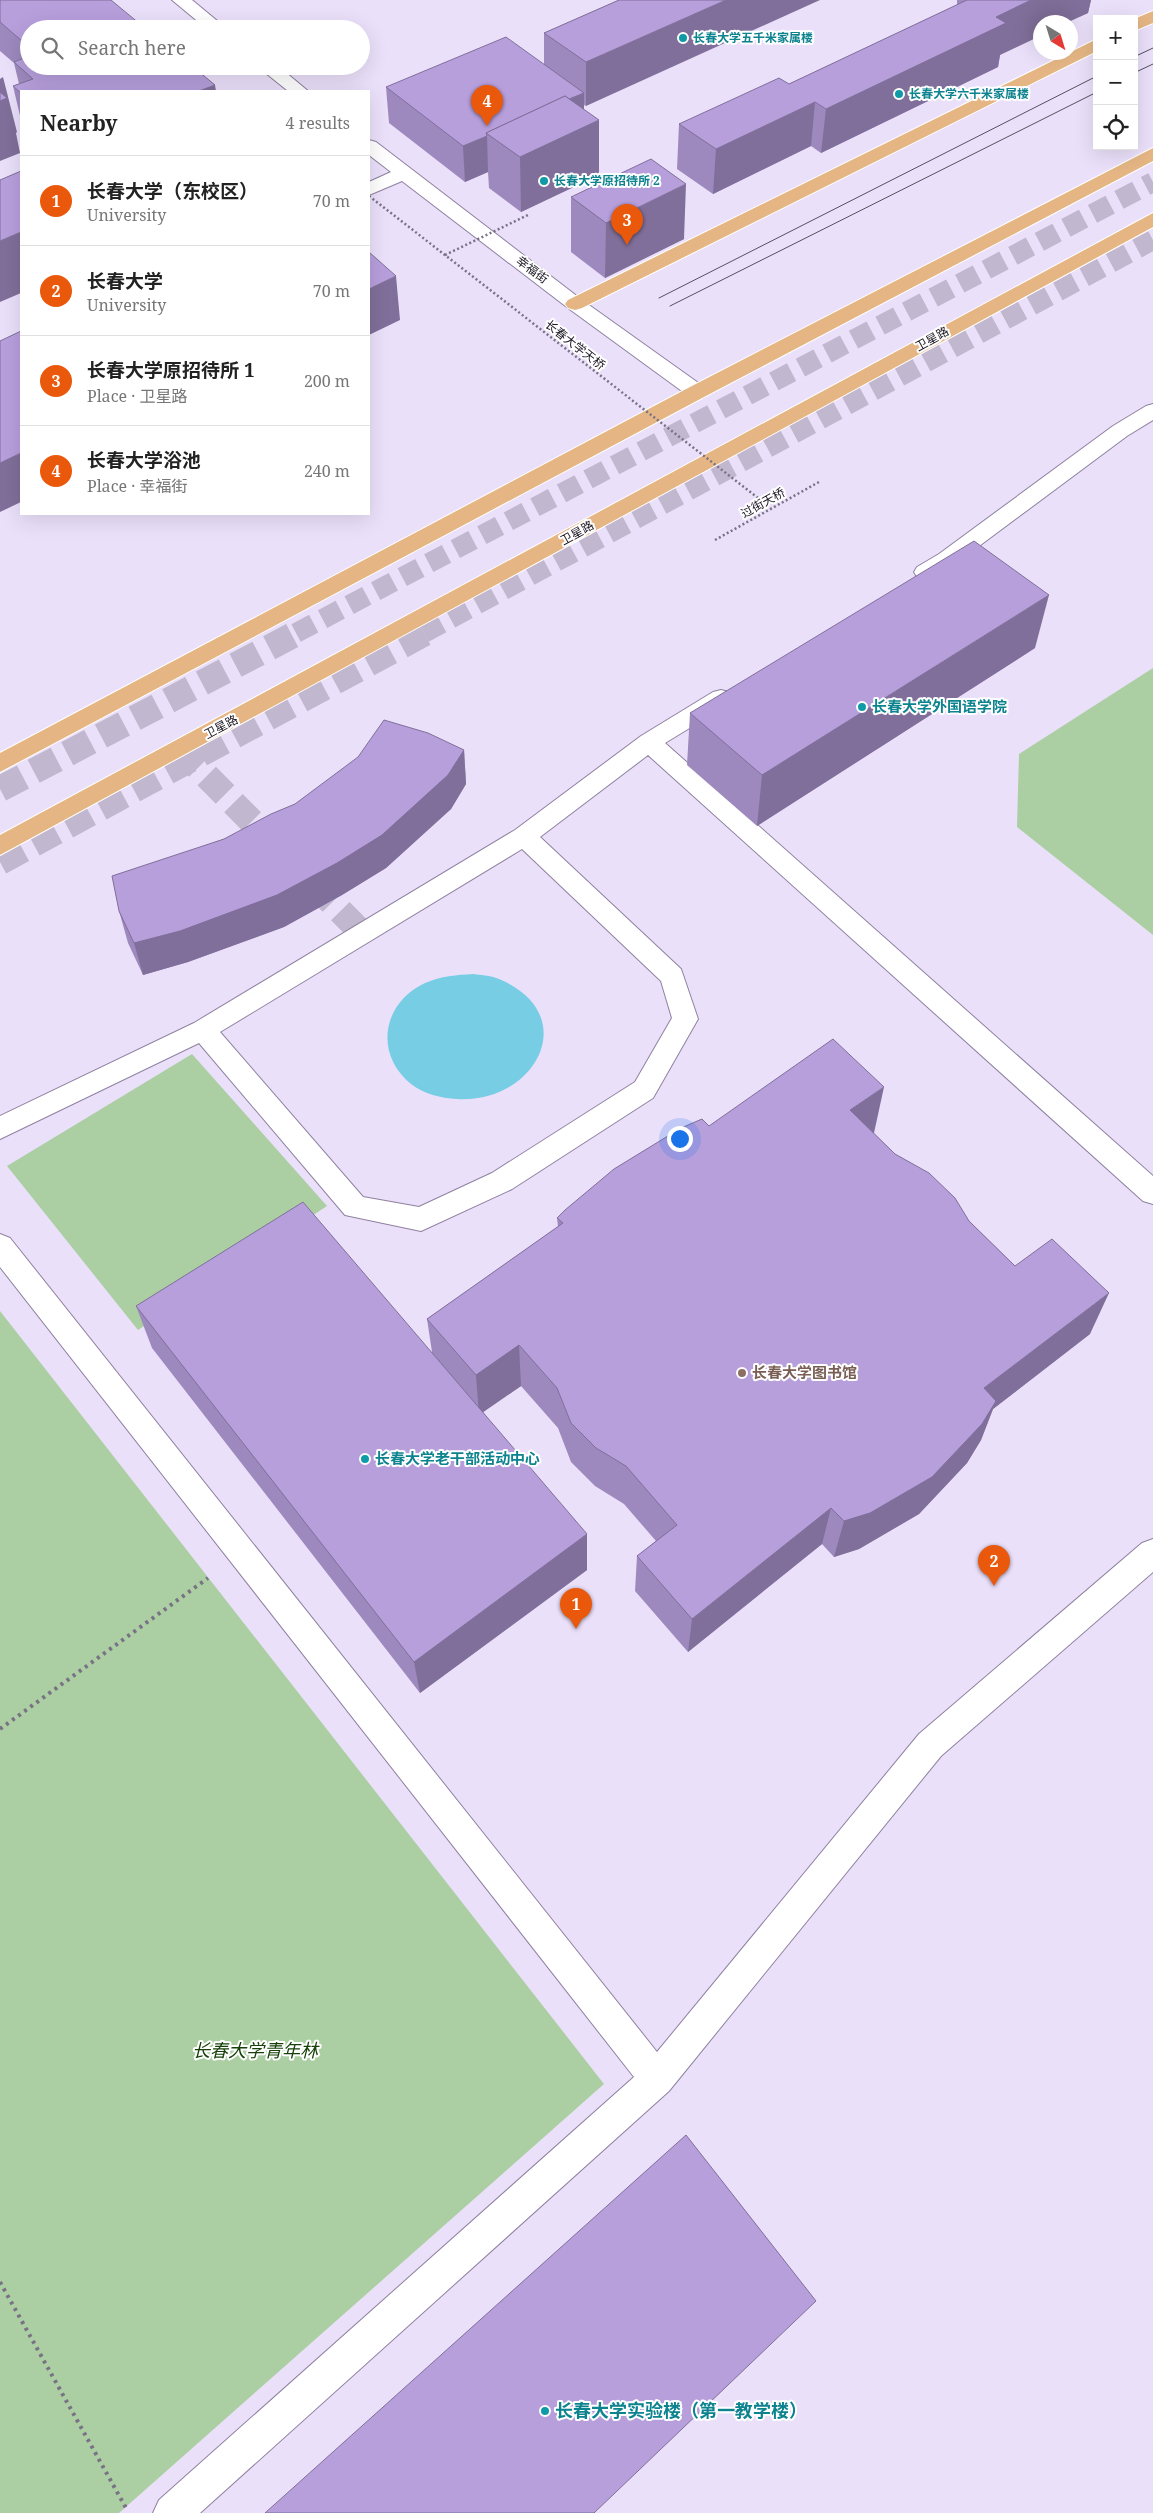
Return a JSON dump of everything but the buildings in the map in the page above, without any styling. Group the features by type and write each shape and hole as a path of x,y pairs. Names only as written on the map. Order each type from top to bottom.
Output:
{"main road":[{"path":"1138,24 1153,16"},
{"path":"575,304 1093,46"},
{"path":"0,763 697,392 1153,154"},
{"name":"卫星路","path":"0,846 1153,219"}],"street":[{"path":"182,0 207,20"},
{"path":"278,75 297,90"},
{"name":"幸福街","path":"370,147 575,304 697,392"},
{"path":"370,189 404,173"},
{"path":"904,585 947,559 1120,431 1153,411"},
{"path":"0,1128 203,1030 524,836 649,742 742,684"},
{"path":"649,742 1153,1193"},
{"path":"203,1030 355,1207 421,1219 502,1181 644,1090 685,1019 672,976 524,836"},
{"path":"0,1246 244,1552 657,2079"},
{"path":"172,2513 657,2079 930,1744 1153,1553"}],"path":[{"name":"长春大学天桥","path":"370,197 771,508"},
{"path":"445,255 530,214"},
{"name":"过街天桥","path":"715,540 819,482"},
{"path":"0,1729 244,1552"},
{"path":"0,2282 129,2513"}],"green space":[{"path":"1153,668 1153,935 1017,827 1019,754"},
{"path":"192,1054 327,1206 138,1330 7,1166"},
{"name":"长春大学青年林","path":"0,1311 604,2084 119,2513 0,2513"}],"water":[{"path":"473,974 499,979 525,995 539,1014 544,1034 539,1054 527,1073 508,1087 485,1097 457,1099 427,1093 411,1084 399,1072 392,1058 388,1044 388,1030 392,1016 399,1003 425,983 443,977"}],"tunnel":[{"path":"296,633 1153,182"},
{"path":"424,633 1153,240"},
{"path":"0,789 299,632"},
{"path":"0,862 427,632"},
{"path":"180,749 363,934"}],"tram line":[{"path":"1138,55 1153,48"},
{"path":"1138,71 1153,64"},
{"path":"659,298 1093,78"},
{"path":"670,306 1093,94"}],"place":[{"name":"长春大学五千米家属楼","path":"683,38"},
{"name":"长春大学六千米家属楼","path":"899,94"},
{"name":"长春大学浴池","path":"487,126"},
{"name":"长春大学原招待所 2","path":"544,181"},
{"name":"长春大学原招待所 1","path":"627,245"},
{"name":"长春大学外国语学院","path":"862,707"},
{"name":"长春大学图书馆","path":"742,1373"},
{"name":"长春大学老干部活动中心","path":"365,1459"},
{"name":"长春大学","path":"994,1586"},
{"name":"长春大学（东校区）","path":"576,1629"},
{"name":"长春大学实验楼（第一教学楼）","path":"545,2411"}]}
